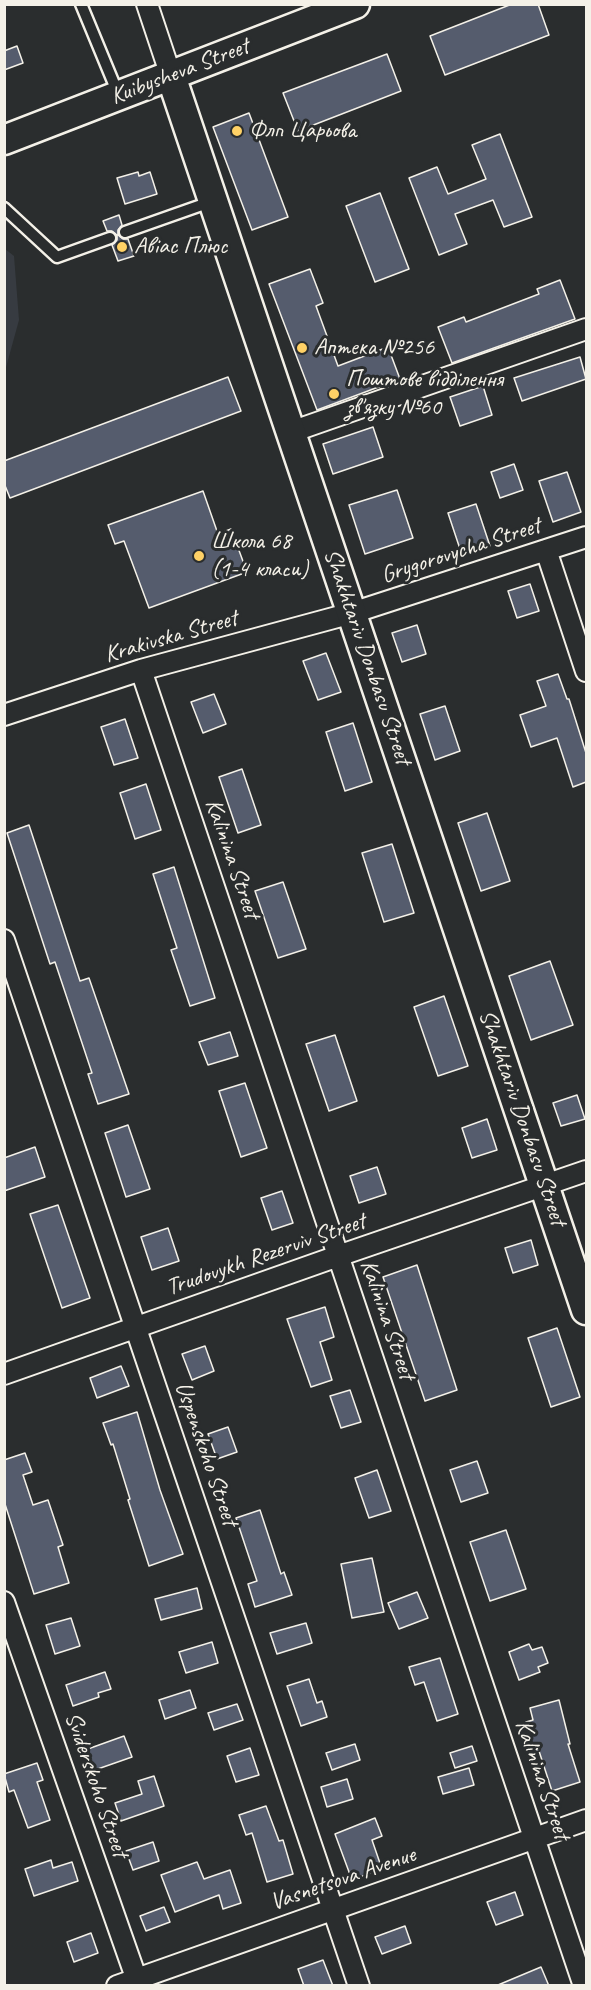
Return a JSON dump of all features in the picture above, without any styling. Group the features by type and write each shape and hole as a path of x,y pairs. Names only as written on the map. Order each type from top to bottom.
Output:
{"street":[{"name":"Shakhtariv Donbasu Street","path":"147,4 586,1310"},
{"name":"Kuibysheva Street","path":"4,140 355,4"},
{"path":"291,432 586,329"},
{"name":"Grygorovycha Street","path":"352,613 586,537"},
{"path":"546,550 586,671"},
{"name":"Krakivska Street","path":"4,715 141,670 352,613"},
{"name":"Kalinina Street","path":"141,670 584,1986"},
{"name":"Uspenskoho Street","path":"4,940 359,1986"},
{"name":"Trudovykh Rezerviv Street","path":"4,1374 586,1171"},
{"name":"Sviderskoho Street","path":"4,1602 138,1982"},
{"name":"Vasnetsova Avenue","path":"117,1986 138,1982 333,1909 586,1820"}],"lane":[{"path":"81,4 119,96"},
{"path":"125,232 213,201"},
{"path":"4,208 57,257 110,238"}],"shaded area":[{"path":"5,249 14,256 19,320 5,371"}],"building":[{"path":"512,4 538,4 549,35 445,75 430,36"},
{"path":"17,46 23,63 4,70 4,51"},
{"path":"387,54 401,91 298,131 283,93"},
{"path":"249,113 288,217 252,230 213,127"},
{"path":"500,134 532,217 504,227 493,200 455,214 467,244 439,255 409,178 437,167 448,194 486,179 472,145"},
{"path":"138,172 139,176 150,172 157,194 125,204 117,178"},
{"path":"380,193 409,269 375,282 346,206"},
{"name":"Авіас Плюс","path":"119,215 122,225 118,230 118,235 123,239 128,239 134,256 118,261 112,245 117,240 117,235 112,231 107,231 103,221"},
{"path":"310,269 323,303 316,306 338,366 388,347 400,379 317,410 269,284"},
{"path":"560,280 575,319 452,363 438,327 464,317 466,322 539,294 537,289"},
{"path":"580,357 586,379 522,401 514,378"},
{"path":"228,377 241,411 10,498 4,483 4,461"},
{"path":"483,386 492,415 460,426 450,397"},
{"path":"373,427 383,457 333,474 323,444"},
{"path":"514,464 523,490 500,498 491,472"},
{"path":"567,472 581,512 553,522 539,481"},
{"path":"397,490 413,538 365,554 349,505"},
{"name":"Школа 68 (1-4 класи)","path":"203,491 218,534 231,529 247,572 149,608 124,541 115,544 108,525"},
{"path":"476,504 490,546 462,555 448,513"},
{"path":"530,584 539,611 517,618 508,591"},
{"path":"417,625 426,654 402,662 392,633"},
{"path":"326,653 341,692 318,700 303,661"},
{"path":"558,674 567,699 569,699 586,753 586,782 573,787 557,738 531,747 520,715 546,706 537,681"},
{"path":"214,694 226,724 203,733 191,702"},
{"path":"445,706 460,751 435,760 420,714"},
{"path":"125,719 138,758 114,765 101,727"},
{"path":"353,723 372,782 345,791 326,732"},
{"path":"242,769 261,825 238,833 219,777"},
{"path":"146,784 161,830 135,839 120,793"},
{"path":"487,813 510,881 481,891 458,823"},
{"path":"29,825 80,981 89,978 129,1094 98,1104 88,1074 92,1073 55,962 50,964 7,833"},
{"path":"392,844 414,913 384,922 362,853"},
{"path":"174,867 215,998 190,1006 171,950 177,948 153,874"},
{"path":"283,882 306,949 278,958 255,891"},
{"path":"550,961 573,1025 531,1040 509,976"},
{"path":"444,996 468,1066 438,1076 414,1007"},
{"path":"230,1032 238,1056 208,1065 199,1042"},
{"path":"335,1035 357,1101 329,1111 306,1044"},
{"path":"245,1083 267,1148 241,1157 219,1091"},
{"path":"577,1095 585,1119 561,1126 553,1103"},
{"path":"487,1119 497,1150 472,1158 462,1128"},
{"path":"128,1125 150,1189 126,1197 105,1133"},
{"path":"35,1147 45,1177 4,1191 4,1158"},
{"path":"377,1167 386,1194 359,1203 350,1176"},
{"path":"282,1191 293,1223 272,1230 261,1198"},
{"path":"58,1205 90,1298 62,1308 30,1214"},
{"path":"168,1228 179,1261 152,1270 141,1237"},
{"path":"531,1240 538,1265 513,1273 505,1248"},
{"path":"417,1265 457,1390 425,1401 383,1277"},
{"path":"325,1307 334,1337 320,1342 332,1380 311,1387 287,1319"},
{"path":"557,1328 580,1397 551,1407 528,1338"},
{"path":"205,1346 214,1371 192,1380 182,1354"},
{"path":"121,1366 129,1386 97,1398 90,1378"},
{"path":"350,1390 361,1422 341,1428 330,1396"},
{"path":"137,1412 160,1490 183,1554 149,1566 113,1444 111,1445 103,1423"},
{"path":"228,1427 237,1452 217,1459 208,1434"},
{"path":"25,1453 32,1472 23,1475 33,1505 48,1500 63,1545 58,1547 69,1583 34,1594 4,1501 4,1460"},
{"path":"477,1461 488,1493 461,1502 450,1470"},
{"path":"377,1470 391,1511 369,1518 355,1478"},
{"path":"260,1510 281,1574 284,1572 292,1595 255,1607 248,1584 257,1581 236,1518"},
{"path":"506,1530 526,1589 490,1601 470,1542"},
{"path":"372,1558 384,1612 352,1618 341,1564"},
{"path":"197,1588 202,1609 161,1620 155,1599"},
{"path":"417,1592 428,1618 399,1629 388,1603"},
{"path":"71,1618 80,1646 55,1654 46,1625"},
{"path":"306,1623 312,1643 277,1654 270,1633"},
{"path":"212,1642 218,1663 186,1673 179,1652"},
{"path":"529,1644 532,1650 542,1647 548,1663 538,1667 540,1672 519,1680 509,1652"},
{"path":"440,1658 458,1714 437,1721 424,1682 415,1685 409,1667"},
{"path":"105,1672 111,1689 98,1693 99,1697 73,1706 66,1685"},
{"path":"309,1679 317,1703 322,1701 327,1717 301,1726 287,1686"},
{"path":"190,1690 196,1708 165,1719 159,1700"},
{"path":"559,1700 570,1744 568,1744 580,1782 552,1791 539,1751 534,1753 526,1722 533,1720 530,1708"},
{"path":"237,1704 243,1720 214,1730 208,1713"},
{"path":"124,1736 132,1757 92,1771 85,1750"},
{"path":"355,1744 360,1760 332,1770 326,1753"},
{"path":"472,1746 477,1761 455,1768 450,1753"},
{"path":"250,1748 259,1775 236,1782 227,1756"},
{"path":"37,1763 43,1780 37,1782 50,1820 28,1828 14,1790 9,1792 4,1774"},
{"path":"469,1768 474,1785 443,1794 438,1777"},
{"path":"154,1776 164,1806 121,1821 115,1803 142,1794 138,1781"},
{"path":"347,1779 353,1799 327,1807 321,1787"},
{"path":"266,1806 279,1841 283,1840 293,1874 267,1882 252,1833 246,1835 239,1815"},
{"path":"375,1818 382,1836 372,1840 382,1869 352,1880 335,1834"},
{"path":"153,1842 159,1861 133,1870 126,1851"},
{"path":"51,1860 53,1868 72,1862 78,1881 34,1896 25,1869"},
{"path":"197,1862 204,1879 230,1870 241,1903 223,1909 219,1895 175,1912 161,1875"},
{"path":"515,1892 523,1915 496,1925 487,1902"},
{"path":"164,1907 170,1922 146,1931 140,1916"},
{"path":"405,1926 411,1943 382,1954 375,1937"},
{"path":"91,1933 98,1953 74,1962 67,1942"},
{"path":"323,1960 333,1986 304,1986 298,1969"},
{"path":"541,1967 549,1986 498,1986 498,1985"}],"place":[{"name":"Флп Царьова","path":"237,131"},
{"name":"Авіас Плюс","path":"122,247"},
{"name":"Аптека №256","path":"302,348"},
{"name":"Поштове відділення зв'язку №60","path":"334,394"},
{"name":"Школа 68 (1-4 класи)","path":"199,556"}]}
